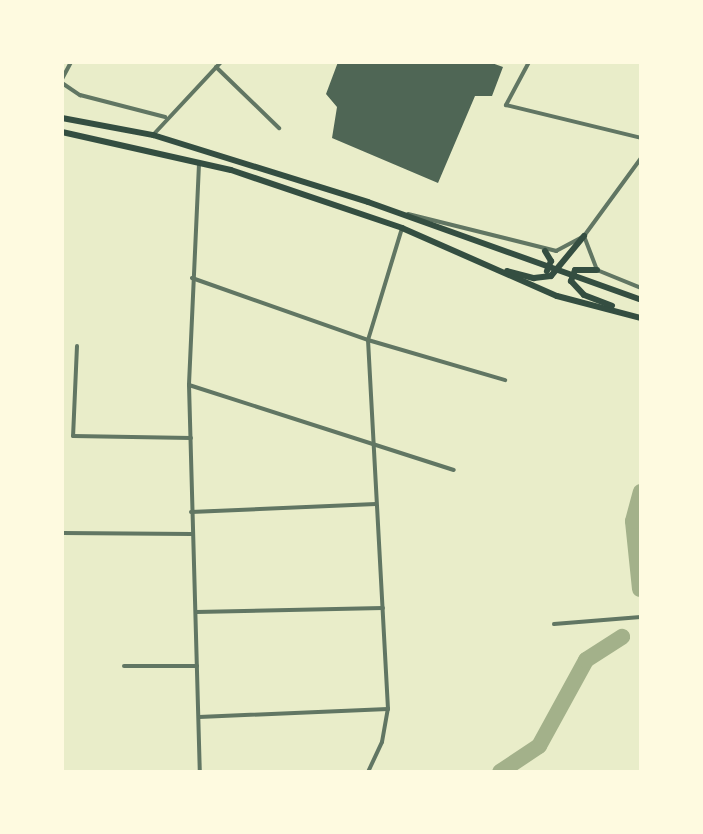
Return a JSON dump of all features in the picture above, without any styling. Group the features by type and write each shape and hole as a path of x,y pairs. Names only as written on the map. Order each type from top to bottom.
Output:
{"main road":[{"path":"62,118 153,135 403,215 641,300"},
{"path":"62,132 199,162 402,228 557,296 640,318"},
{"path":"488,266 543,277 565,264 584,236"},
{"path":"543,277 551,261 545,251"},
{"path":"597,270 575,270 574,287 640,318"}],"street":[{"path":"71,62 62,81 80,95 165,117"},
{"path":"153,135 165,117 221,62"},
{"path":"529,62 506,105 641,138"},
{"path":"216,67 279,128"},
{"path":"403,215 545,251 584,236 641,158"},
{"path":"199,162 189,385 200,772"},
{"path":"368,772 382,742 388,709 371,446 368,340 402,228"},
{"path":"584,236 597,270 641,288"},
{"path":"192,278 368,340 505,380"},
{"path":"77,346 73,436 191,438"},
{"path":"189,385 371,446 454,470"},
{"path":"191,512 376,504"},
{"path":"62,533 192,534"},
{"path":"196,612 383,608"},
{"path":"554,624 641,617"},
{"path":"124,666 197,666"},
{"path":"199,717 388,709"}],"building":[{"path":"338,62 489,62 503,67 492,96 475,96 438,183 332,138 337,107 326,94"}],"waterway":[{"path":"640,589 633,521 641,492"},
{"path":"500,772 539,746 586,660 622,637"}]}
